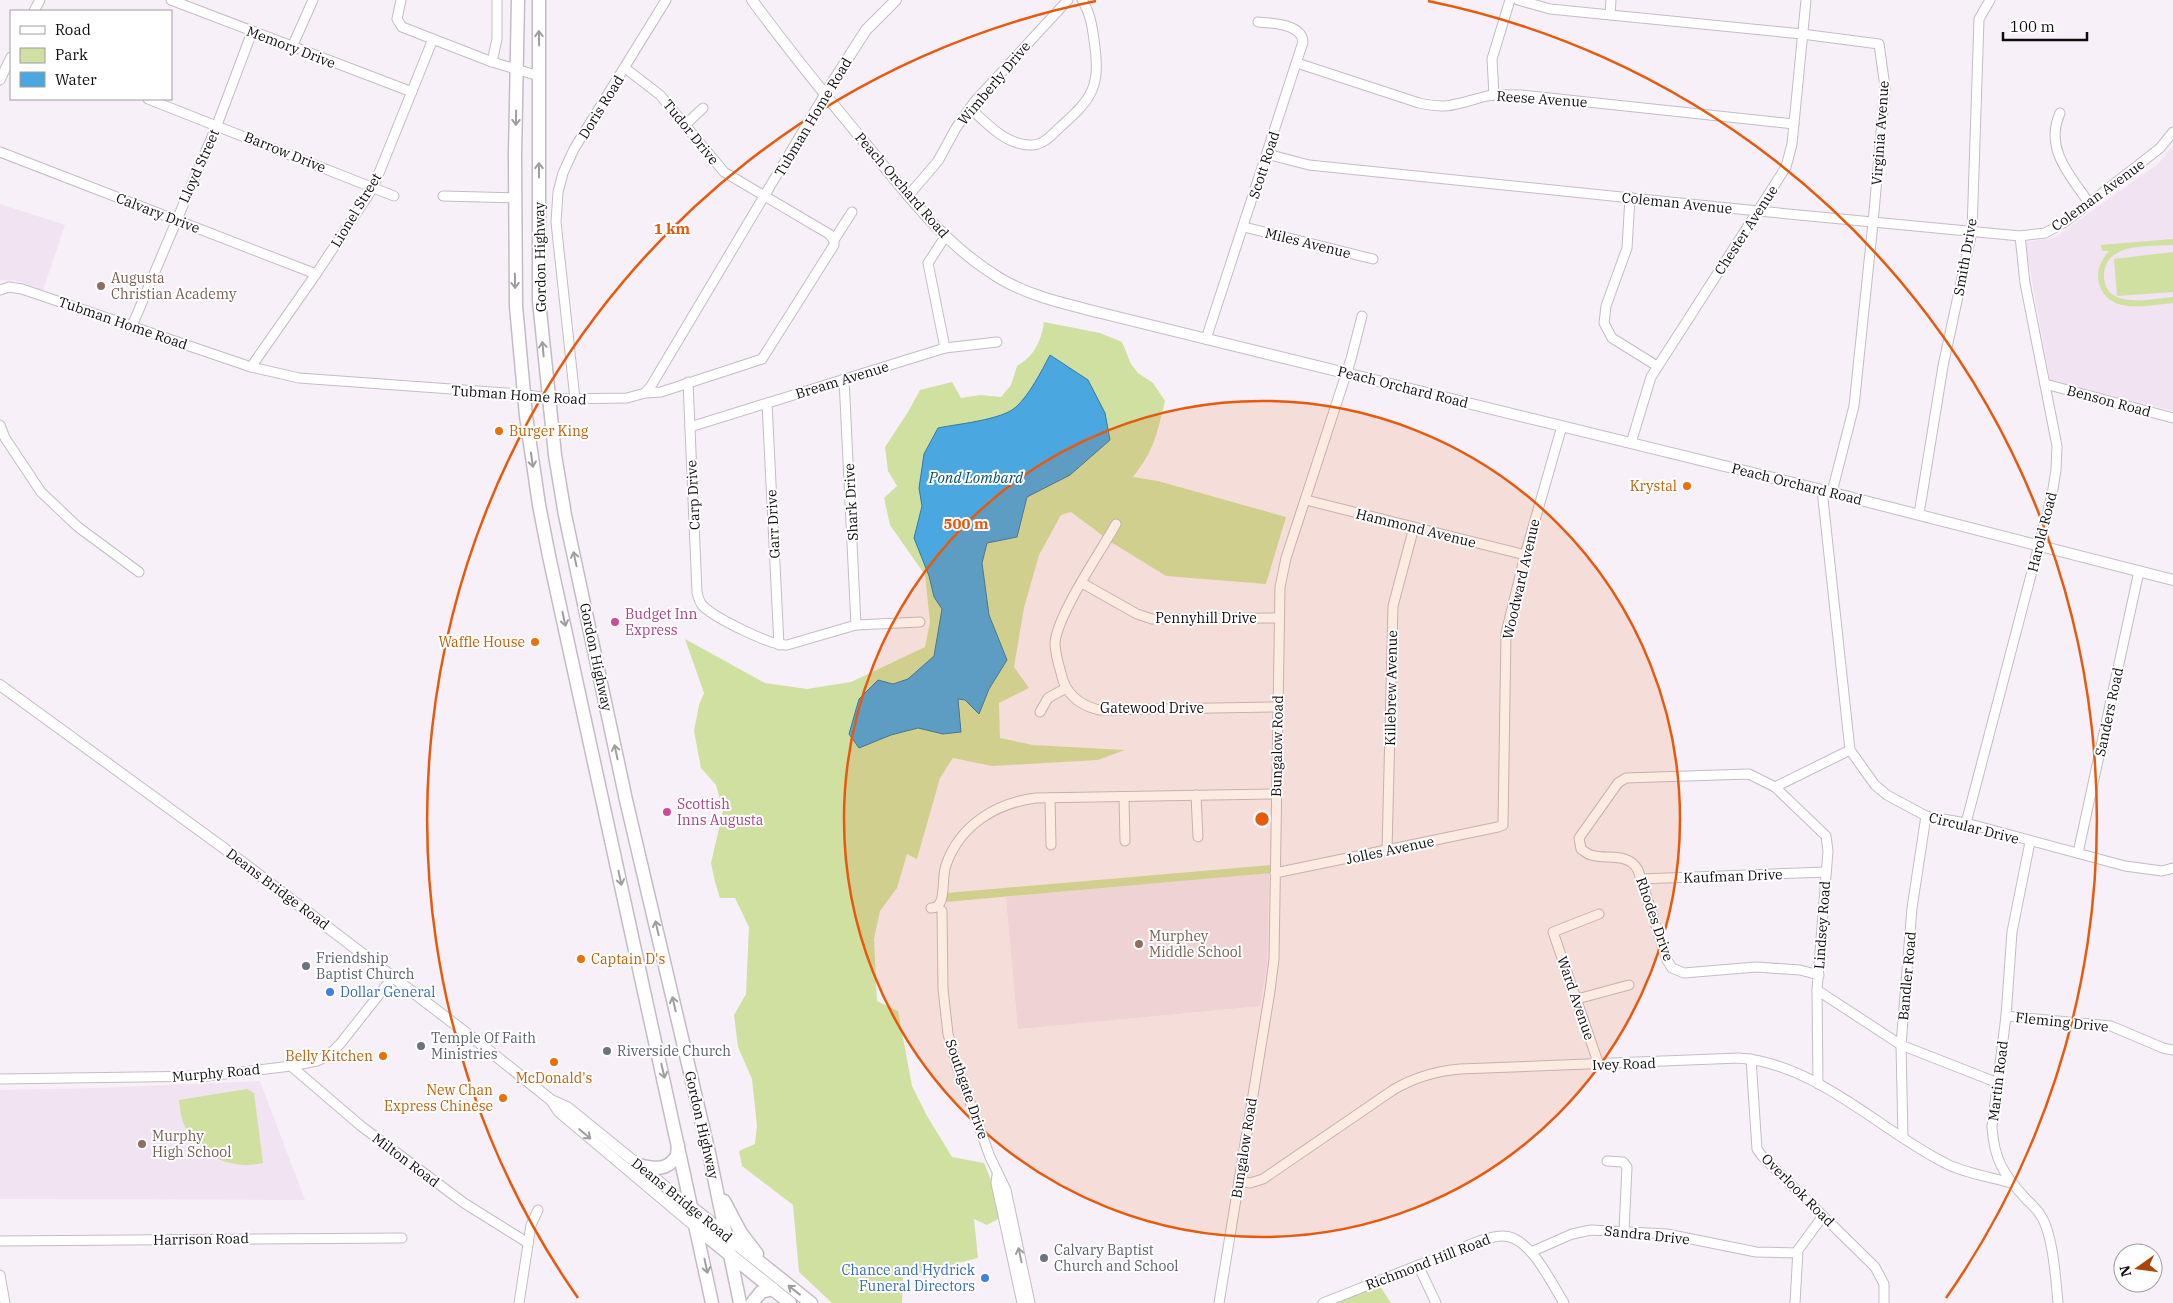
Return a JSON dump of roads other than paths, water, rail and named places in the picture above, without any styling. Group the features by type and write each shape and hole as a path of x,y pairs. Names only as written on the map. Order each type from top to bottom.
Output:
{"highway":[{"name":"Gordon Highway","path":"518,0 515,198 516,306 524,395 535,476 546,540 698,1229 711,1299"},
{"name":"Gordon Highway","path":"539,0 540,301 548,398 565,515 626,800 708,1153 740,1303"},
{"path":"639,1166 660,1169 671,1164 677,1156 677,1134"},
{"path":"708,1153 732,1218 748,1242 777,1276"},
{"name":"Deans Bridge Road","path":"693,1210 810,1303"},
{"name":"Deans Bridge Road","path":"698,1229 790,1303"},
{"path":"752,1303 761,1292 773,1289"}],"main road":[{"name":"Peach Orchard Road","path":"752,0 908,196 945,237 986,269 1017,287 1046,299 1832,492 2173,580"},
{"name":"Tubman Home Road","path":"825,94 866,30 896,0"},
{"name":"Deans Bridge Road","path":"0,685 210,838 551,1100 567,1106 693,1210"},
{"name":"Deans Bridge Road","path":"551,1100 559,1112 698,1229"}],"street":[{"name":"Memory Drive","path":"171,0 412,92"},
{"path":"292,47 313,0"},
{"path":"401,0 397,19 400,26 492,62 539,76"},
{"path":"492,62 497,39 497,0"},
{"name":"Doris Road","path":"575,399 556,222 558,192 567,162 666,0"},
{"name":"Wimberly Drive","path":"908,196 938,161 970,108 1068,0"},
{"path":"970,108 1005,137 1032,146 1044,141 1079,111 1093,89 1097,67 1090,17 1082,0"},
{"path":"1494,95 1492,59 1510,0"},
{"name":"Virginia Avenue","path":"1518,0 1550,9 1802,34 1879,44 1885,87 1854,406 1832,492"},
{"path":"1610,15 1611,0"},
{"name":"Chester Avenue","path":"1631,443 1646,390 1657,366 1786,167 1790,154 1794,124 1806,0"},
{"name":"Smith Drive","path":"1919,514 1943,366 1972,231 1979,19 1990,0"},
{"name":"Scott Road","path":"1206,339 1303,42 1300,34 1289,28 1258,22"},
{"name":"Lloyd Street","path":"132,326 217,124 252,32"},
{"name":"Lionel Street","path":"251,367 316,274 372,188 433,39"},
{"path":"0,80 10,59"},
{"name":"Reese Avenue","path":"1297,64 1419,103 1438,107 1456,106 1494,95 1522,95 1794,124"},
{"name":"Tudor Drive","path":"625,68 660,95 724,172 830,234 834,240"},
{"name":"Tubman Home Road","path":"0,290 9,287 22,289 251,367 283,375 326,381 548,398 627,398 645,393 765,197 825,94"},
{"name":"Barrow Drive","path":"151,100 217,124 394,196"},
{"path":"684,126 703,108"},
{"path":"2060,114 2054,127 2058,155 2089,203"},
{"name":"Coleman Avenue","path":"1267,154 1309,165 1873,223 2020,236 2040,234 2051,230 2160,148 2173,132"},
{"name":"Calvary Drive","path":"0,152 316,274"},
{"path":"443,196 515,198"},
{"path":"1630,197 1627,248 1606,306 1604,323 1612,338 1657,366"},
{"path":"645,393 661,392 762,359 852,212"},
{"path":"539,222 556,222"},
{"name":"Miles Avenue","path":"1244,227 1373,259"},
{"name":"Harold Road","path":"1966,823 2052,494 2057,459 2046,384 2022,265 2020,236"},
{"path":"945,237 928,263 945,348"},
{"name":"Bungalow Road","path":"1219,1303 1274,959 1278,618 1282,575 1346,373 1362,316"},
{"name":"Bream Avenue","path":"690,427 945,348 997,342"},
{"name":"Shark Drive","path":"844,380 856,624"},
{"name":"Carp Drive","path":"688,382 697,592 703,605 765,640 779,645"},
{"name":"Benson Road","path":"2046,384 2173,418"},
{"name":"Garr Drive","path":"767,403 779,645"},
{"path":"0,425 5,438 41,492 78,527 139,572"},
{"name":"Woodward Avenue","path":"1503,825 1506,633 1525,555 1562,426"},
{"name":"Circular Drive","path":"1822,490 1850,750 1874,785 1887,795 1926,816 1966,823 2030,842 2125,866 2162,871 2173,868"},
{"name":"Hammond Avenue","path":"1306,500 1525,555"},
{"path":"1040,712 1048,698 1066,688 1057,655 1056,639 1060,625 1116,524"},
{"name":"Killebrew Avenue","path":"1387,851 1393,606 1414,527"},
{"name":"Sanders Road","path":"2078,853 2139,571"},
{"name":"Pennyhill Drive","path":"1082,584 1137,614 1152,619 1278,618"},
{"path":"779,645 787,645 856,624 920,622"},
{"name":"Gatewood Drive","path":"1066,688 1080,702 1099,710 1277,707"},
{"path":"1775,787 1850,750"},
{"name":"Rhodes Drive","path":"1775,787 1749,774 1626,778 1618,783 1579,838 1581,849 1590,854 1627,859 1634,862 1667,960 1672,968 1684,973 1756,967 1800,970 1819,975"},
{"name":"Lindsey Road","path":"1775,787 1826,836 1828,851 1817,990 1818,1084"},
{"path":"931,908 936,907 941,902 946,866 956,844 972,825 990,812 1007,804 1050,798 1276,794"},
{"path":"1196,795 1198,837"},
{"path":"1124,797 1125,841"},
{"path":"1050,798 1051,845"},
{"name":"Bandler Road","path":"1903,1137 1901,1045 1912,908 1926,816"},
{"name":"Jolles Avenue","path":"1275,873 1387,851 1503,825"},
{"name":"Martin Road","path":"2030,842 2012,932 2006,1016 1992,1127 1994,1148 2000,1166 2011,1183 2042,1216 2055,1266 2058,1303"},
{"name":"Kaufman Drive","path":"1640,879 1826,872"},
{"name":"Southgate Drive","path":"942,911 943,995 948,1034 957,1066 997,1175 1006,1190 1030,1303"},
{"name":"Ward Avenue","path":"1599,1065 1553,932 1600,914"},
{"name":"Murphy Road","path":"0,1079 208,1076 317,1061 329,1055 340,1044 393,977"},
{"path":"1577,999 1629,986"},
{"path":"1817,990 1901,1045 1998,1083"},
{"name":"Fleming Drive","path":"2006,1016 2111,1026 2163,1048 2173,1050"},
{"name":"Ivey Road","path":"1239,1181 1254,1182 1263,1179 1393,1090 1424,1074 1446,1070 1751,1059 1770,1064 1818,1084 1947,1164 2011,1183"},
{"name":"Overlook Road","path":"1751,1059 1757,1149 1870,1261 1880,1274 1884,1284 1884,1303"},
{"name":"Milton Road","path":"291,1066 361,1126 456,1197 528,1243"},
{"path":"1607,1161 1623,1162 1627,1167 1624,1231"},
{"name":"Southgate Drive","path":"997,1175 996,1183 1022,1303"},
{"path":"518,1303 531,1225 538,1210"},
{"path":"1795,1303 1797,1253 1803,1240 1823,1216"},
{"name":"Sandra Drive","path":"1531,1252 1580,1231 1624,1231 1667,1234 1756,1252 1797,1253"},
{"name":"Richmond Hill Road","path":"1322,1303 1479,1241 1502,1236 1515,1238 1531,1252 1564,1303"},
{"name":"Harrison Road","path":"0,1241 402,1238"},
{"path":"1418,1265 1436,1303"},
{"path":"0,1275 5,1303"}],"water":[{"name":"Pond Lombard","path":"1050,355 1088,380 1105,413 1110,440 1070,475 1027,497 1017,537 987,543 982,563 989,615 1007,660 989,689 979,714 965,700 958,699 961,732 943,734 918,728 891,735 859,748 849,734 859,699 878,680 893,684 908,679 934,656 942,609 934,597 929,576 914,538 922,506 919,488 924,454 938,428 990,418 1001,415 1016,407 1031,389"}],"place":[{"name":"Augusta Christian Academy","path":"101,286"},
{"name":"Burger King","path":"499,431"},
{"name":"Krystal","path":"1687,486"},
{"name":"Budget Inn Express","path":"615,622"},
{"name":"Waffle House","path":"535,642"},
{"name":"Scottish Inns Augusta","path":"667,812"},
{"name":"Murphey Middle School","path":"1139,944"},
{"name":"Captain D's","path":"581,959"},
{"name":"Friendship Baptist Church","path":"306,966"},
{"name":"Dollar General","path":"330,992"},
{"name":"Temple Of Faith Ministries","path":"421,1046"},
{"name":"Riverside Church","path":"607,1051"},
{"name":"Belly Kitchen","path":"383,1056"},
{"name":"McDonald's","path":"554,1062"},
{"name":"New Chan Express Chinese","path":"503,1098"},
{"name":"Murphy High School","path":"142,1144"},
{"name":"Calvary Baptist Church and School","path":"1044,1258"},
{"name":"Chance and Hydrick Funeral Directors","path":"985,1278"}]}
